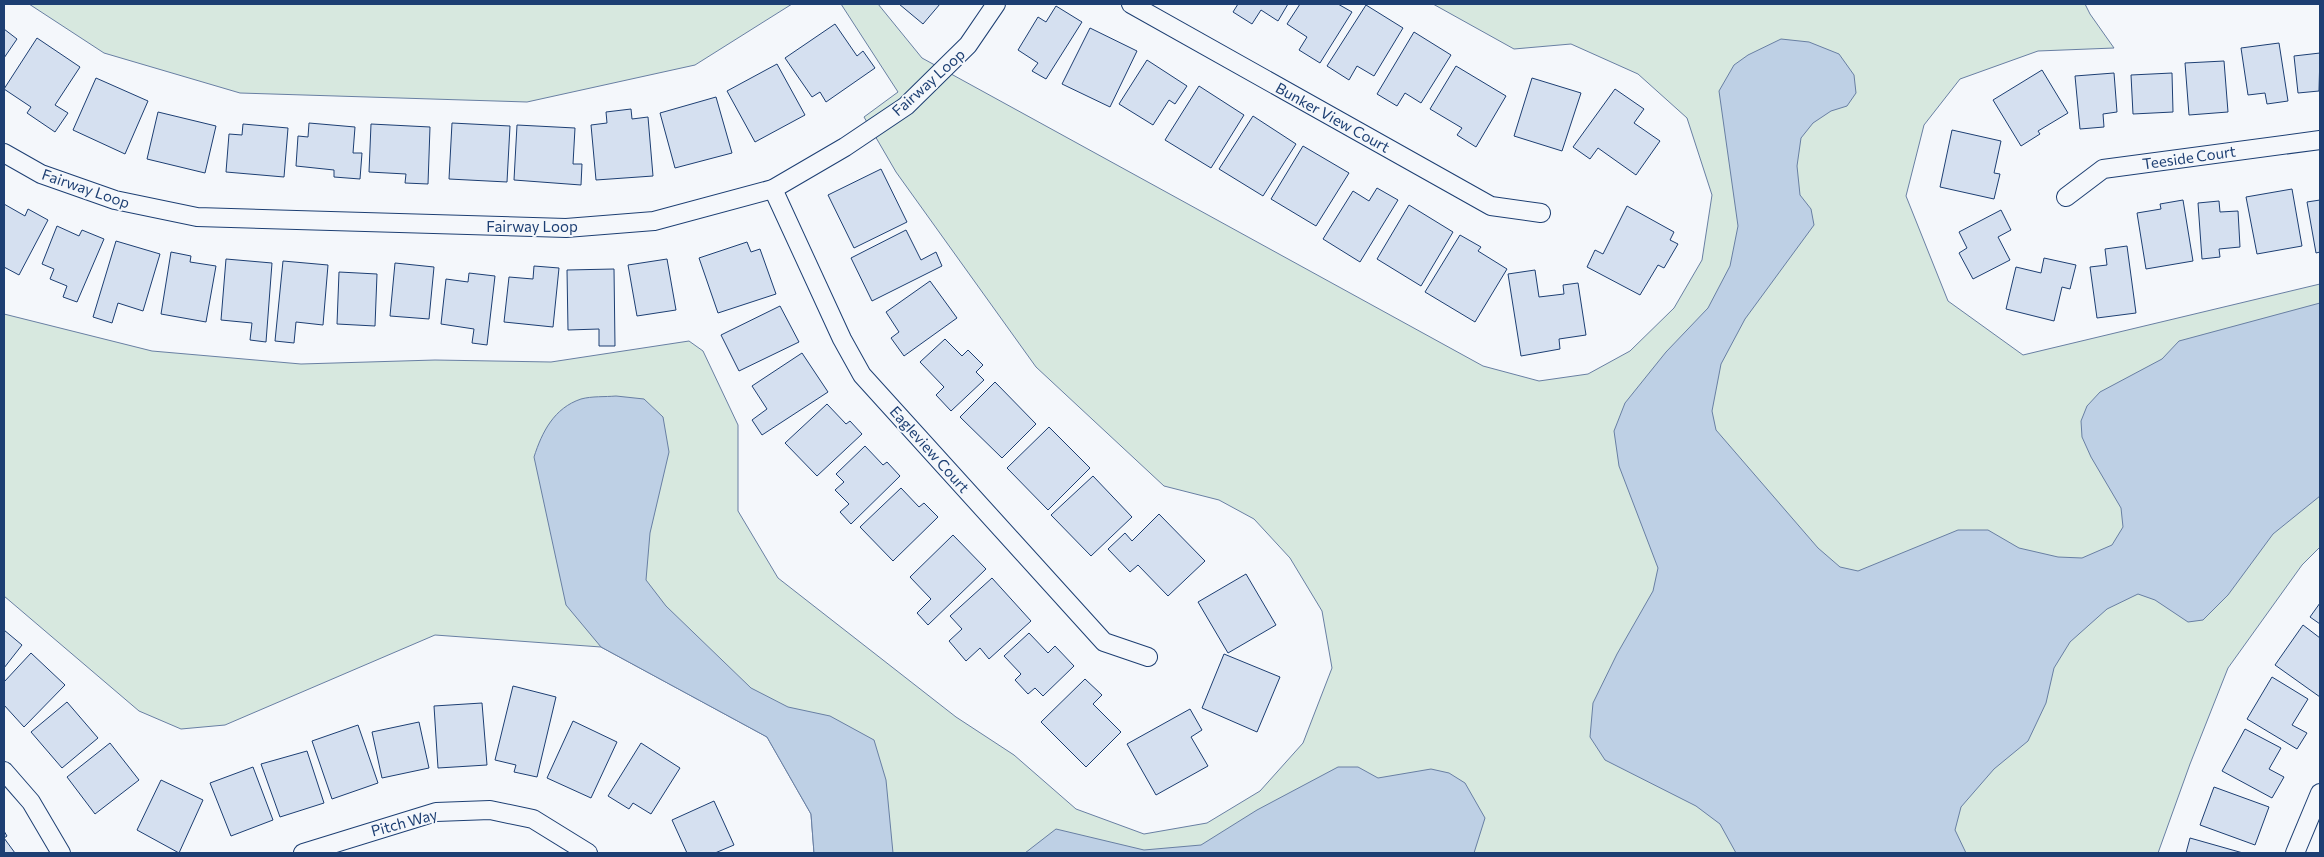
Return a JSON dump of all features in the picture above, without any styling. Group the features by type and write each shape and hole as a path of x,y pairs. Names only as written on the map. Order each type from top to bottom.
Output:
{"street":[{"name":"Fairway Loop","path":"4,153 41,174 115,200 197,217 566,228 654,221 772,189 845,146 906,106 968,45 996,4"},
{"name":"Bunker View Court","path":"1131,4 1491,206 1541,213"},
{"name":"Teeside Court","path":"2066,197 2103,169 2320,140"},
{"name":"Eagleview Court","path":"772,189 842,340 862,375 1104,642 1148,657"},
{"path":"4,771 31,802 61,853"},
{"path":"2295,853 2320,792"},
{"name":"Pitch Way","path":"303,853 436,812 490,810 533,819 588,853"}],"shaded area":[{"path":"29,4 792,4 695,65 527,102 240,93 104,53"},
{"path":"841,4 878,4 922,58 1483,366 1539,381 1588,374 1630,351 1674,308 1702,260 1712,195 1687,118 1638,74 1571,44 1514,49 1433,4 2085,4 2114,48 2038,51 1960,79 1924,125 1906,196 1948,301 2023,355 2320,284 2320,547 2302,565 2228,668 2190,764 2158,853 814,853 811,814 767,737 601,647 435,635 225,725 181,729 139,711 4,596 4,314 152,351 301,364 435,360 551,362 689,341 703,351 738,425 738,511 778,578 956,717 1014,755 1076,809 1144,834 1207,823 1260,791 1303,743 1332,668 1322,611 1290,558 1254,519 1219,500 1164,486 1036,367 896,172 864,117 898,92"}],"water":[{"path":"1781,39 1809,42 1839,54 1854,75 1856,93 1847,106 1831,111 1813,123 1801,138 1797,166 1800,195 1811,209 1814,225 1745,319 1721,364 1712,411 1716,430 1818,548 1840,567 1858,571 1958,530 1988,530 2019,548 2058,557 2082,558 2112,545 2123,527 2121,508 2091,457 2082,437 2081,421 2087,406 2100,392 2162,359 2179,341 2320,303 2320,496 2273,534 2228,595 2203,620 2188,622 2155,600 2138,594 2107,609 2070,642 2054,668 2046,703 2028,741 1994,769 1961,807 1955,830 1966,853 1736,853 1720,824 1696,806 1605,760 1590,737 1593,703 1617,654 1653,591 1658,568 1619,466 1614,431 1625,403 1666,352 1708,308 1730,266 1738,226 1719,91 1734,65 1748,55"},
{"path":"616,396 644,399 663,417 669,452 650,533 646,580 666,606 751,688 788,707 830,716 874,740 886,780 893,853 814,853 811,814 767,737 601,647 566,605 534,457 545,430 563,408 581,399"},
{"path":"1338,767 1358,767 1378,778 1431,769 1449,773 1465,783 1485,818 1474,853 1025,853 1056,829 1144,850 1201,845 1257,810"}],"building":[{"path":"899,4 940,4 923,24"},
{"path":"1238,4 1288,4 1278,21 1261,10 1252,24 1233,12"},
{"path":"1300,4 1338,4 1352,12 1320,63 1299,50 1307,37 1287,24"},
{"path":"1366,5 1403,28 1374,76 1357,66 1349,80 1327,66"},
{"path":"1056,6 1082,22 1046,79 1032,71 1038,63 1018,50 1038,17 1046,22"},
{"path":"835,24 857,56 863,51 875,68 826,102 820,92 812,97 785,58"},
{"path":"1090,28 1137,51 1110,107 1062,84"},
{"path":"4,29 17,39 4,58"},
{"path":"1414,32 1451,55 1421,103 1405,93 1397,106 1377,94"},
{"path":"37,38 80,67 55,105 68,113 55,132 27,113 31,107 4,89"},
{"path":"2279,43 2288,101 2267,104 2265,93 2248,95 2241,48"},
{"path":"2320,53 2319,91 2298,93 2294,56"},
{"path":"1147,60 1187,86 1175,104 1169,100 1153,125 1119,104"},
{"path":"2224,61 2228,112 2189,115 2185,63"},
{"path":"777,64 805,115 755,142 727,91"},
{"path":"1456,66 1506,96 1476,147 1457,135 1462,128 1430,109"},
{"path":"2042,70 2068,113 2038,131 2040,134 2021,146 1993,100"},
{"path":"2114,73 2117,112 2103,114 2104,127 2080,129 2075,76"},
{"path":"2172,73 2173,112 2133,114 2131,75"},
{"path":"96,78 148,101 125,154 73,130"},
{"path":"1532,78 1581,93 1562,151 1514,136"},
{"path":"1199,86 1244,115 1211,168 1165,140"},
{"path":"1615,89 1644,109 1634,123 1660,141 1636,175 1598,148 1590,159 1573,147"},
{"path":"716,97 732,153 675,168 660,113"},
{"path":"631,109 632,119 648,117 653,176 596,180 591,125 607,123 606,112"},
{"path":"158,112 216,126 205,173 147,159"},
{"path":"1253,116 1296,144 1263,196 1219,169"},
{"path":"309,123 355,127 353,153 362,153 360,179 334,177 334,170 296,166 298,136 308,137"},
{"path":"452,123 510,126 507,182 449,179"},
{"path":"243,124 288,128 284,177 226,172 229,134 242,135"},
{"path":"371,124 430,127 428,184 405,183 406,174 369,172"},
{"path":"517,125 575,128 573,164 582,164 581,185 514,180"},
{"path":"1952,130 2001,141 1994,173 2000,174 1994,199 1940,187"},
{"path":"1303,146 1349,173 1316,226 1271,199"},
{"path":"881,169 907,222 854,248 828,195"},
{"path":"1377,188 1398,200 1360,262 1323,239 1353,191 1369,201"},
{"path":"2292,189 2302,246 2257,254 2246,197"},
{"path":"2183,200 2193,261 2146,269 2137,213 2161,209 2160,204"},
{"path":"2320,200 2320,252 2316,253 2307,202"},
{"path":"2219,201 2220,212 2238,211 2240,247 2219,249 2220,257 2202,259 2198,203"},
{"path":"4,204 25,216 28,209 48,220 19,275 4,267"},
{"path":"1409,205 1453,232 1421,286 1377,259"},
{"path":"1627,206 1674,232 1670,240 1678,244 1664,268 1658,265 1640,295 1587,267 1595,250 1603,254"},
{"path":"2001,210 2011,230 1998,237 2010,260 1973,279 1959,253 1967,248 1959,232"},
{"path":"57,226 79,236 82,230 104,239 77,302 63,297 67,286 50,279 54,269 42,264"},
{"path":"906,230 921,260 936,252 942,266 872,301 851,258"},
{"path":"1460,235 1481,247 1478,251 1507,269 1475,322 1425,292"},
{"path":"116,241 160,254 143,311 118,303 112,323 93,317"},
{"path":"747,242 751,252 760,249 776,294 718,313 699,258"},
{"path":"2127,246 2136,313 2097,318 2090,267 2107,265 2105,249"},
{"path":"171,252 191,256 190,262 216,266 206,322 161,314"},
{"path":"2044,258 2076,265 2070,289 2062,287 2054,321 2006,309 2016,267 2041,273"},
{"path":"226,259 272,263 266,342 250,340 252,323 221,320"},
{"path":"667,259 676,310 637,316 628,265"},
{"path":"283,261 328,265 323,325 296,322 294,343 275,341"},
{"path":"395,263 434,267 429,319 390,316"},
{"path":"534,266 559,268 553,327 504,322 509,277 533,279"},
{"path":"614,269 615,346 599,346 599,329 568,330 567,270"},
{"path":"1535,270 1539,297 1564,294 1563,285 1578,283 1586,335 1559,339 1560,349 1521,356 1508,274"},
{"path":"339,272 377,274 375,326 337,324"},
{"path":"469,273 495,276 487,345 472,343 474,329 441,324 446,279 468,282"},
{"path":"930,281 957,318 904,356 891,338 899,332 886,312"},
{"path":"780,306 799,342 739,371 721,335"},
{"path":"945,339 962,356 968,350 983,365 976,372 984,380 951,411 936,395 944,387 920,362"},
{"path":"802,353 828,392 762,435 752,420 767,409 752,386"},
{"path":"995,382 1036,424 1002,458 960,417"},
{"path":"827,404 846,424 850,421 862,434 817,476 785,443"},
{"path":"1049,427 1090,468 1048,510 1007,468"},
{"path":"865,446 883,465 887,462 900,476 851,524 840,512 849,504 835,490 844,482 836,474"},
{"path":"1093,476 1132,517 1091,556 1051,515"},
{"path":"901,488 919,507 924,503 938,517 893,561 860,527"},
{"path":"1159,514 1205,561 1168,596 1138,565 1130,572 1108,549 1125,533 1132,541"},
{"path":"953,535 986,569 928,625 917,613 931,599 910,577"},
{"path":"1246,574 1276,625 1228,653 1198,602"},
{"path":"992,578 1031,621 989,659 980,648 966,661 949,641 962,629 950,616"},
{"path":"2320,603 2320,624 2310,617"},
{"path":"2303,625 2320,638 2320,697 2275,665"},
{"path":"4,630 22,645 4,668"},
{"path":"1029,633 1048,653 1055,646 1074,666 1043,696 1035,688 1028,694 1015,680 1021,674 1004,656"},
{"path":"31,653 65,685 24,727 4,705 4,682"},
{"path":"1224,654 1280,677 1257,732 1202,708"},
{"path":"2272,677 2308,699 2292,725 2307,733 2297,749 2247,719"},
{"path":"1085,679 1102,695 1093,704 1121,732 1086,767 1041,722"},
{"path":"513,686 556,697 537,777 514,772 516,765 495,760"},
{"path":"67,702 98,738 62,768 31,732"},
{"path":"482,703 487,765 438,768 434,706"},
{"path":"1190,709 1202,730 1191,737 1208,766 1156,795 1127,744"},
{"path":"573,721 617,742 591,798 547,778"},
{"path":"419,722 429,768 382,778 372,732"},
{"path":"358,725 378,783 332,799 312,741"},
{"path":"2245,729 2281,748 2269,769 2284,777 2272,798 2222,771"},
{"path":"110,743 139,780 95,814 67,777"},
{"path":"641,743 680,768 651,814 633,803 629,809 608,796"},
{"path":"307,751 324,803 280,817 261,764"},
{"path":"253,767 273,820 231,836 210,783"},
{"path":"161,780 203,800 179,853 137,830"},
{"path":"2214,787 2269,807 2255,845 2200,825"},
{"path":"714,801 734,845 715,853 687,853 672,820"},
{"path":"4,838 15,853 4,853"},
{"path":"2190,838 2243,853 2186,853"}]}
